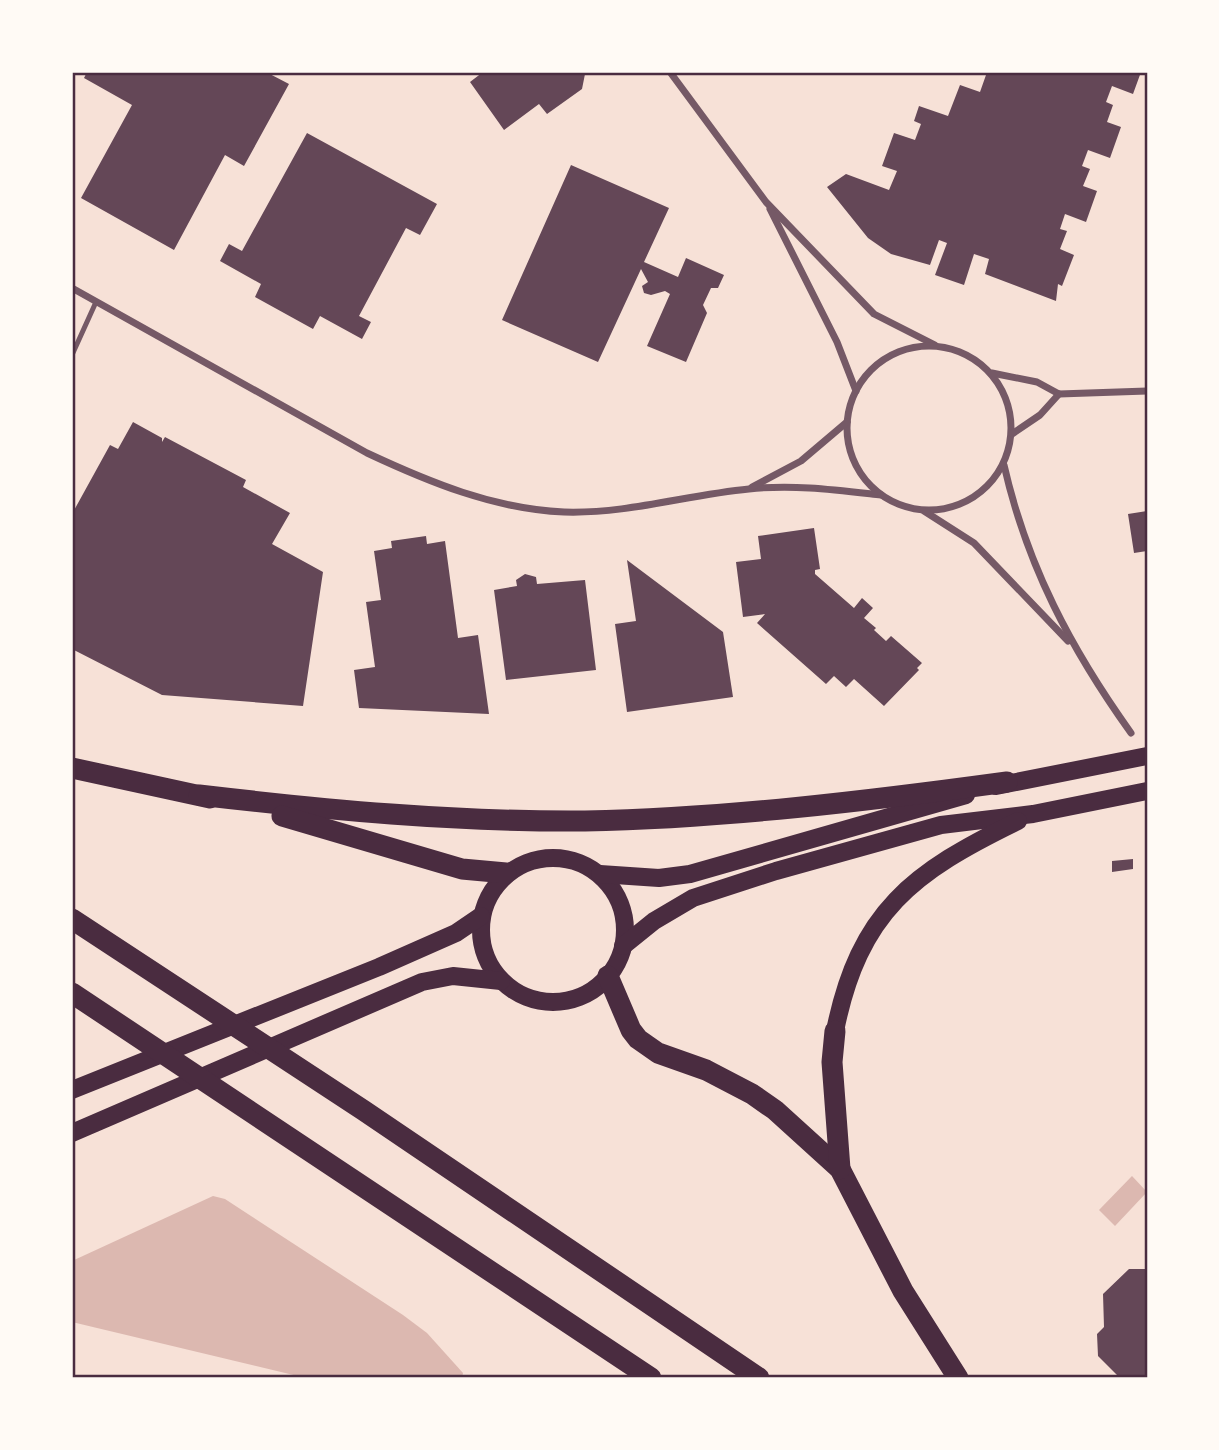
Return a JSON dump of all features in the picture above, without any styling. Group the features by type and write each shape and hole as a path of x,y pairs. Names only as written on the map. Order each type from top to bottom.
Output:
{"highway":[{"path":"72,768 312,823 450,866 506,873"},
{"path":"199,795 343,811 466,819 585,821 707,816 827,805 1007,782"},
{"path":"72,919 363,1110 759,1378"},
{"path":"608,976 631,1030 638,1039 658,1053 706,1070 751,1094 775,1110 840,1169 903,1291 958,1378"},
{"path":"72,993 651,1378"},
{"path":"835,1031 832,1062 840,1169"}],"main road":[{"path":"600,874 659,878 718,868 1007,782 1147,756"},
{"path":"623,946 669,911 716,890 941,825 1033,814 1147,791"},
{"path":"835,1031 842,997 858,952 882,915 906,888 960,849 1033,814"},
{"path":"554,857 578,862 600,874 613,889 625,926 623,946 608,976 590,992 567,1001 543,1002 520,995 500,981 487,961 480,939 481,915 491,892 506,873 528,861 554,857"},
{"path":"72,1090 445,938 481,915"},
{"path":"72,1133 422,982 453,976 500,981"}],"street":[{"path":"670,72 766,202 874,314 935,345 967,354 992,373 1008,401 1012,434 1003,465 995,479 971,500 955,507 924,511 909,508 881,495 869,484 851,455 847,422 856,391 864,377 889,356 904,349 935,345"},
{"path":"766,202 837,342 856,391"},
{"path":"72,288 367,453 445,488 517,506 563,512 616,511 749,489 816,488 881,495"},
{"path":"992,373 1037,383 1059,394 1147,391"},
{"path":"1012,434 1040,415 1059,394"},
{"path":"749,489 801,461 847,422"},
{"path":"1003,465 1016,519 1072,645 1131,733"},
{"path":"924,511 974,544 1072,645"}],"lane":[{"path":"72,355 96,302"}],"shaded area":[{"path":"1132,1176 1147,1192 1115,1226 1099,1210"},
{"path":"213,1196 225,1199 403,1315 427,1333 463,1373 462,1378 306,1378 72,1322 72,1261"}],"building":[{"path":"87,72 266,72 289,84 244,166 225,155 174,250 81,198 132,105 84,78"},
{"path":"483,72 585,74 582,89 547,114 539,104 504,130 470,82"},
{"path":"977,72 1141,72 1133,94 1112,86 1106,102 1113,105 1107,122 1121,127 1110,158 1088,150 1082,166 1090,169 1083,186 1097,191 1086,222 1065,214 1060,229 1067,231 1060,249 1074,255 1062,286 1058,284 1056,301 985,274 989,259 974,254 964,285 935,275 947,243 939,240 930,265 891,254 868,238 827,187 846,174 889,190 897,171 882,166 894,133 915,140 921,124 914,121 919,106 948,116 960,85 980,92 986,75"},
{"path":"307,133 437,204 420,235 406,228 359,316 371,322 362,339 320,316 313,329 255,297 261,284 220,261 229,244 242,251"},
{"path":"571,165 669,208 644,262 678,277 686,258 724,275 718,288 711,288 703,305 707,313 686,362 647,346 670,294 665,291 651,295 644,293 642,286 648,282 641,269 598,362 502,320"},
{"path":"133,422 162,438 162,442 165,437 246,480 243,487 290,513 272,544 323,572 303,706 162,695 72,649 72,514 110,445 118,449"},
{"path":"1147,511 1147,551 1134,553 1128,514"},
{"path":"814,528 820,569 815,570 815,574 854,608 862,598 873,608 864,618 876,628 874,630 886,641 891,636 922,663 917,668 919,670 884,706 854,679 846,687 834,676 826,684 757,623 765,614 743,617 736,562 761,559 758,536"},
{"path":"426,536 427,544 445,541 458,638 478,635 489,714 359,708 354,670 375,667 366,602 381,600 374,551 392,548 391,541"},
{"path":"627,560 723,632 733,697 627,712 615,624 636,621"},
{"path":"525,574 536,577 537,584 585,580 596,670 506,680 494,590 517,586 516,580"},
{"path":"1133,859 1133,869 1112,872 1112,861"},
{"path":"1129,1269 1147,1269 1147,1378 1120,1378 1098,1356 1097,1334 1104,1327 1103,1294"}]}
